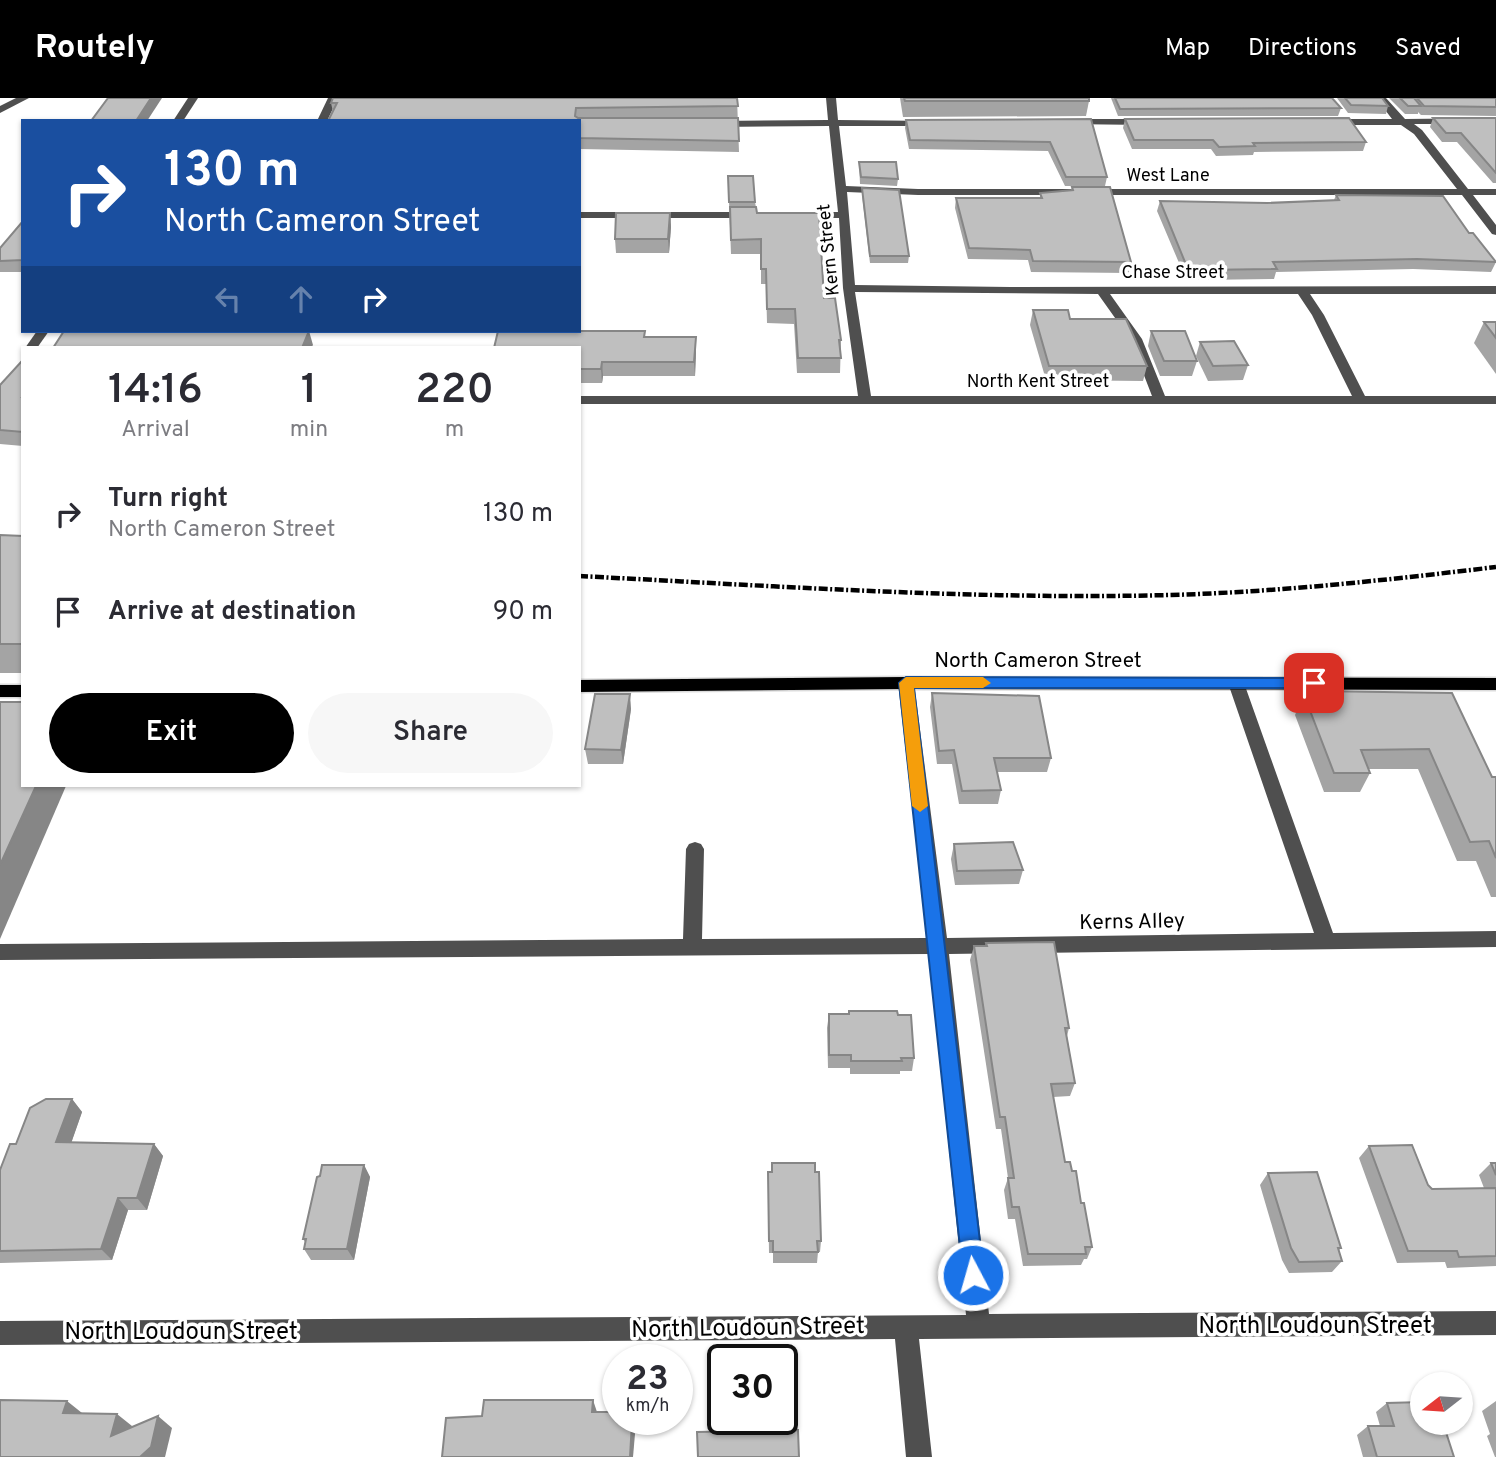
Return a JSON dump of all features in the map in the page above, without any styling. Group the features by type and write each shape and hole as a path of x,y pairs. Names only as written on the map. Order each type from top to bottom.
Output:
{"main road":[{"name":"North Cameron Street","path":"581,686 906,683 1496,684"},
{"path":"0,691 21,691"}],"street":[{"path":"2,111 24,98"},
{"path":"179,119 192,98"},
{"path":"323,119 333,98"},
{"name":"Kern Street","path":"831,98 849,264 849,288 865,399"},
{"path":"1381,98 1402,121 1418,132 1496,232"},
{"path":"1320,122 1496,121"},
{"path":"700,124 939,122"},
{"path":"1060,122 1156,122"},
{"name":"West Lane","path":"840,189 1496,191"},
{"path":"581,215 760,215"},
{"path":"787,215 843,215"},
{"name":"Chase Street","path":"849,288 1010,291 1496,289"},
{"path":"1101,290 1136,338 1159,398"},
{"path":"1301,290 1318,315 1360,399"},
{"name":"North Kent Street","path":"581,401 1159,398 1496,400"},
{"path":"906,683 938,946 979,1327"},
{"path":"1236,683 1326,941"},
{"path":"692,947 695,849"},
{"name":"Kerns Alley","path":"0,952 938,946 1496,939"},
{"name":"North Loudoun Street","path":"0,1332 1496,1323"},
{"path":"906,1326 919,1457"}],"building":[{"path":"108,98 151,98 137,119 92,119"},
{"path":"333,98 737,98 738,106 576,108 575,116 738,118 739,141 581,138 581,119 329,119 337,103 331,103"},
{"path":"904,98 1089,98 1089,101 905,101"},
{"path":"1115,98 1332,98 1341,108 1120,109"},
{"path":"1345,98 1382,98 1388,106 1351,105"},
{"path":"1400,98 1414,98 1421,106 1408,106"},
{"path":"1417,98 1496,98 1496,107 1424,106"},
{"path":"1349,118 1366,142 1253,143 1255,146 1219,147 1213,140 1134,140 1125,119"},
{"path":"1433,118 1496,118 1496,173 1461,133 1446,133"},
{"path":"1091,119 1107,177 1066,177 1050,142 910,140 906,120"},
{"path":"859,162 896,162 898,179 861,177"},
{"path":"728,176 753,176 755,202 729,202"},
{"path":"1072,187 1110,187 1131,262 1033,261 1030,250 969,248 956,198 1042,198 1040,193 1073,190"},
{"path":"862,188 899,190 909,256 870,256"},
{"path":"1336,195 1443,196 1469,233 1473,233 1496,262 1417,259 1273,262 1277,269 1201,270 1200,267 1187,267 1160,201 1267,203 1339,200"},
{"path":"730,207 756,207 757,213 819,213 824,298 835,298 841,358 798,358 795,309 767,309 766,269 761,269 761,239 731,240"},
{"path":"616,213 670,213 668,239 615,239"},
{"path":"21,223 21,260 0,261 0,248"},
{"path":"1033,310 1068,310 1070,319 1126,319 1147,366 1049,366"},
{"path":"1484,322 1496,322 1496,338"},
{"path":"645,331 644,337 696,337 694,362 602,362 601,369 581,369 581,346 494,346 498,333"},
{"path":"1151,331 1185,331 1197,361 1164,361"},
{"path":"63,333 308,333 303,346 54,346"},
{"path":"1234,341 1248,365 1213,366 1200,342"},
{"path":"21,362 21,432 0,430 0,385"},
{"path":"0,535 21,536 21,644 0,644"},
{"path":"1315,691 1452,693 1492,777 1496,777 1496,858 1489,841 1470,842 1429,749 1361,750 1370,773 1334,773 1304,695 1317,695"},
{"path":"932,693 1039,696 1051,758 994,758 1001,790 962,791 954,750 939,751"},
{"path":"595,694 630,694 621,750 585,749"},
{"path":"0,702 21,702 21,787 36,787 0,865"},
{"path":"1013,842 1023,870 957,871 954,844"},
{"path":"1054,942 1069,1028 1065,1028 1075,1083 1051,1084 1065,1162 1070,1162 1072,1171 1076,1171 1081,1203 1084,1203 1092,1247 1085,1247 1086,1254 1028,1254 1019,1207 1012,1207 1008,1178 1014,1178 1005,1117 1000,1117 974,946 987,946 986,943"},
{"path":"849,1011 897,1011 898,1015 911,1015 914,1058 901,1058 902,1061 851,1061 851,1055 829,1055 829,1014 849,1014"},
{"path":"46,1099 72,1099 56,1142 154,1144 137,1198 118,1198 101,1249 0,1251 0,1170 10,1144 16,1144 30,1108"},
{"path":"1412,1145 1432,1189 1496,1188 1496,1256 1459,1257 1457,1251 1408,1251 1369,1146"},
{"path":"772,1163 815,1163 815,1172 819,1172 821,1241 817,1241 818,1252 773,1252 773,1241 769,1241 768,1172 772,1172"},
{"path":"322,1165 364,1165 347,1249 304,1249 306,1239 303,1239"},
{"path":"1317,1172 1341,1248 1338,1248 1342,1261 1299,1262 1291,1248 1268,1173"},
{"path":"0,1400 67,1401 63,1413 117,1414 111,1436 158,1416 151,1447 140,1457 0,1457"},
{"path":"484,1400 593,1400 592,1412 602,1412 602,1435 631,1435 630,1457 442,1457 446,1418 482,1416"},
{"path":"1410,1402 1410,1435 1447,1435 1454,1457 1377,1457 1368,1426 1394,1426 1387,1403"},
{"path":"798,1430 799,1457 698,1457 697,1432 707,1432 707,1435 798,1435"}],"railway":[{"path":"581,576 874,591 1096,596 1292,588 1496,567"}],"slow traffic":[{"path":"920,806 906,683 983,683"}],"route":[{"path":"973,1275 938,946 906,683 1314,683"}]}
